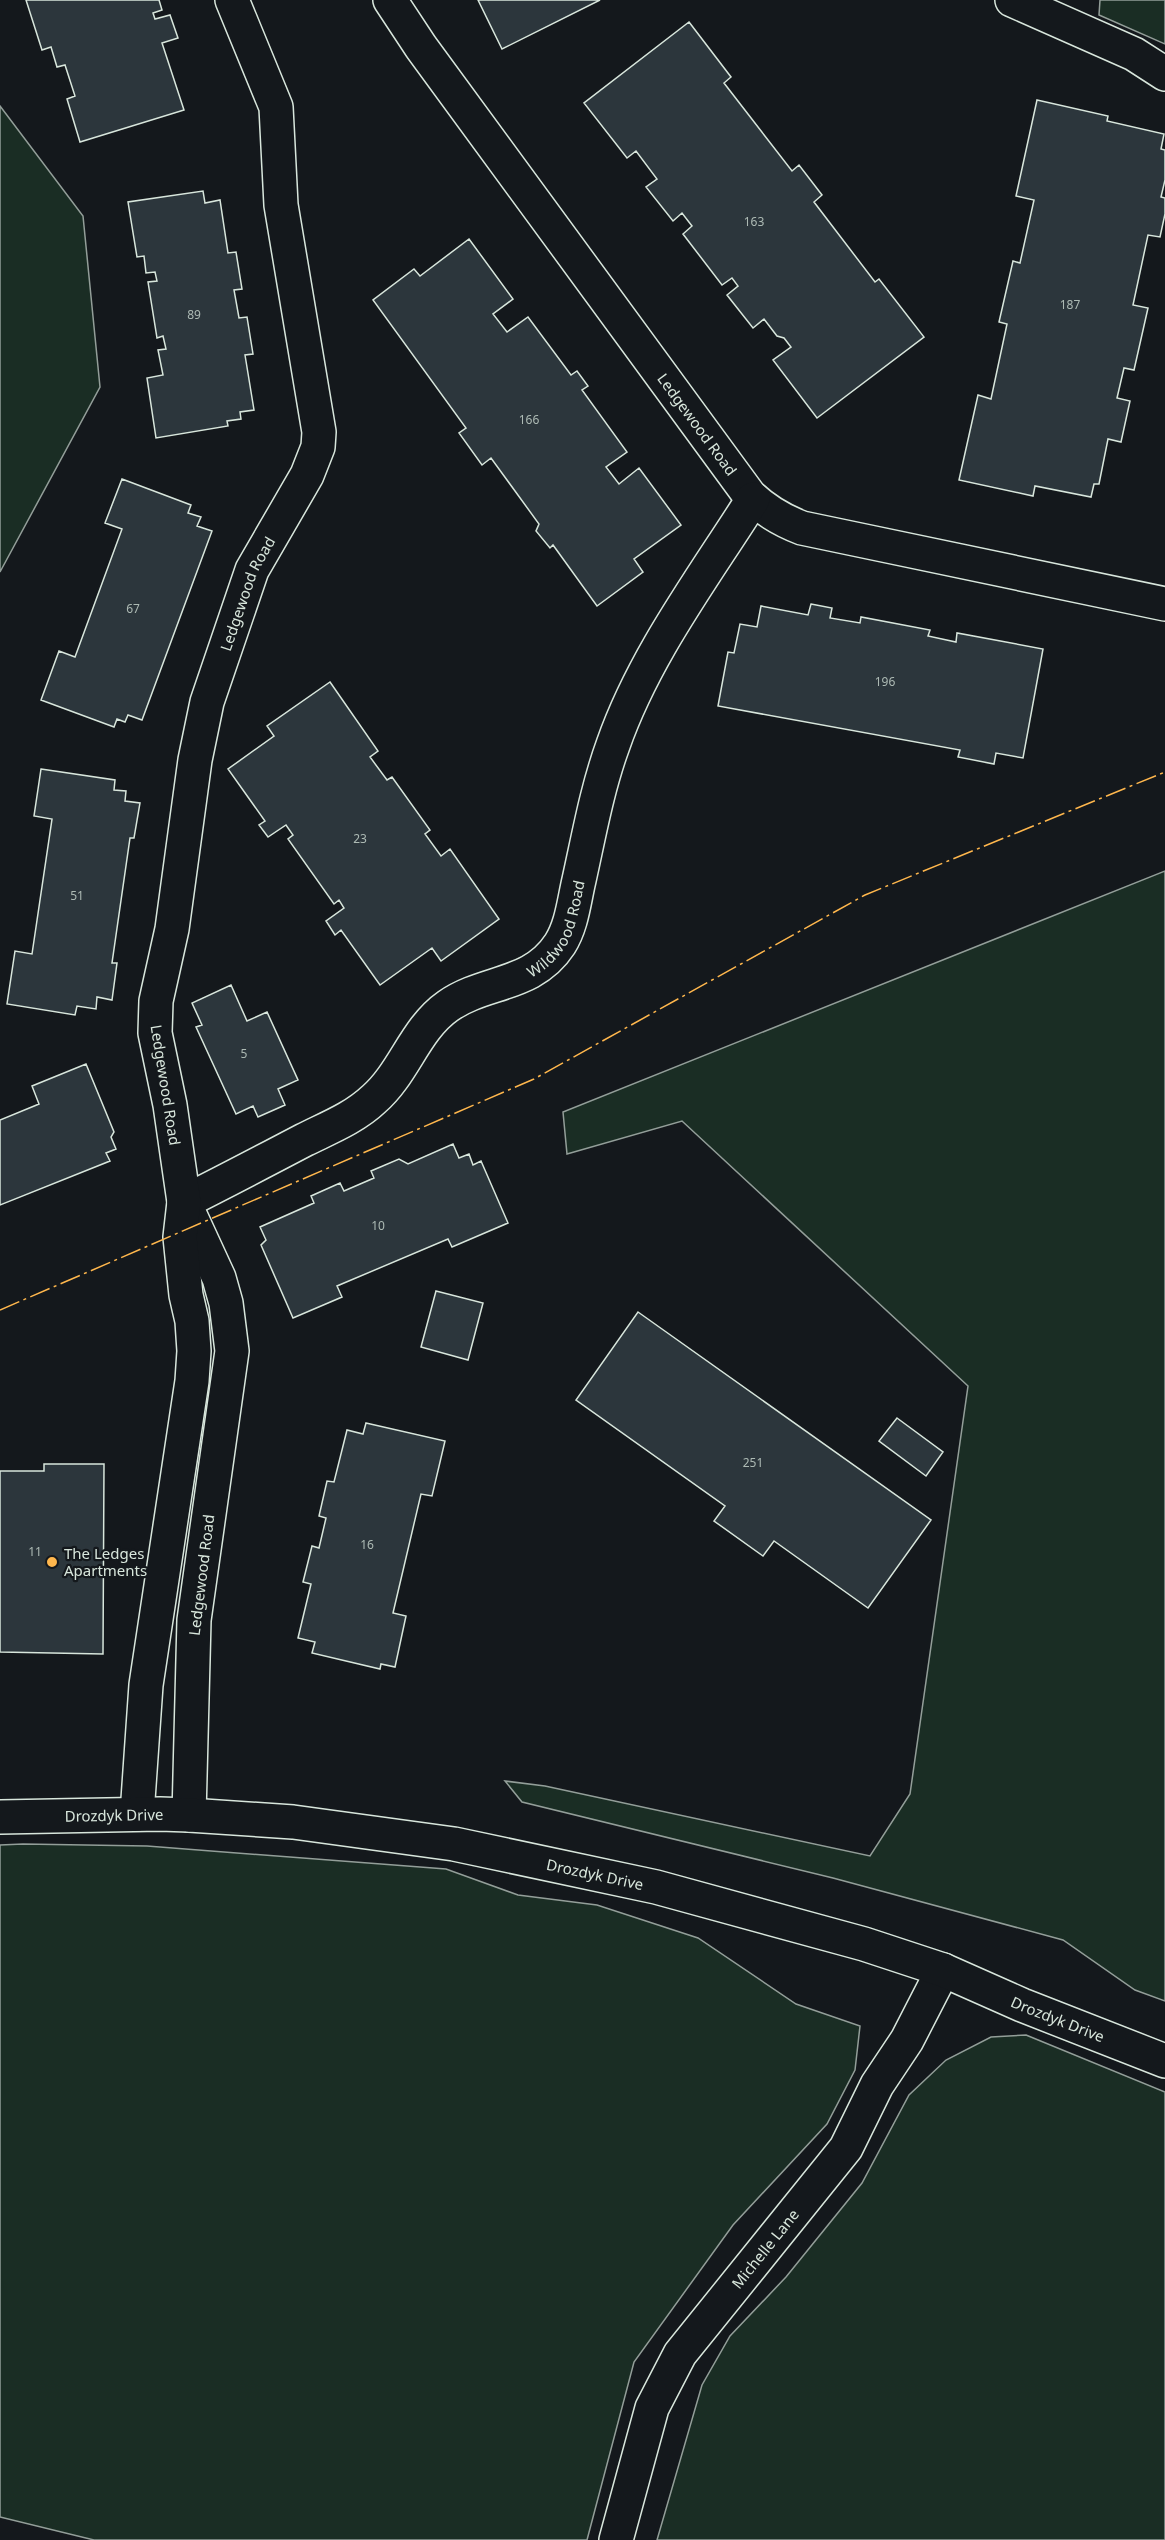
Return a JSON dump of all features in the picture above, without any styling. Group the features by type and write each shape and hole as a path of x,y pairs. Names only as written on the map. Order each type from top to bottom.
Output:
{"street":[{"name":"Ledgewood Road","path":"136,1814 146,1685 192,1381 194,1351 180,1237 184,1202 155,1017 160,981 172,928 195,760 207,702 252,570 308,475 318,447 319,432 281,205 276,107 232,0"},
{"name":"Ledgewood Road","path":"390,0 428,56 753,499 782,521 802,528 1165,604"},
{"path":"1021,4 1134,54 1165,74"},
{"name":"Wildwood Road","path":"184,1202 359,1112 389,1084 423,1033 436,1016 449,1005 469,995 515,980 550,956 568,927 602,779 626,711 660,646 753,499"},
{"name":"Ledgewood Road","path":"184,1202 219,1278 229,1318 232,1351 194,1620 189,1815"},
{"name":"Drozdyk Drive","path":"0,1817 189,1815 293,1822 454,1844 656,1887 864,1944 943,1970 1022,2005 1165,2061"},
{"name":"Michelle Lane","path":"616,2540 652,2408 680,2354 846,2148 877,2085 907,2040 943,1970"}],"green space":[{"path":"1100,0 1165,0 1165,44 1099,15"},
{"path":"0,106 83,216 100,387 0,572"},
{"path":"1165,871 1165,2001 1135,1990 1063,1940 833,1878 522,1802 505,1781 545,1786 870,1856 910,1794 968,1386 682,1121 567,1154 563,1112"},
{"path":"0,1845 147,1846 446,1869 518,1895 597,1905 698,1938 796,2004 860,2026 855,2070 827,2124 733,2225 634,2362 587,2540 94,2540 0,2517"},
{"path":"1026,2035 1165,2092 1165,2540 657,2540 702,2385 730,2336 786,2277 862,2183 909,2095 946,2060 991,2037"}],"building":[{"path":"26,0 159,0 162,10 153,13 155,19 170,15 178,38 162,43 184,110 80,142 67,99 75,96 65,65 57,67 51,47 42,50"},
{"path":"478,0 600,0 502,49"},
{"path":"689,22 731,77 724,83 792,171 799,165 822,195 814,202 875,282 879,279 924,337 817,418 773,360 791,347 784,338 777,336 764,319 753,328 727,295 738,286 732,278 722,285 683,234 692,226 682,213 673,221 646,187 657,179 636,151 627,158 584,103"},
{"path":"1037,100 1108,116 1107,121 1164,134 1161,149 1165,150 1165,180 1161,197 1165,198 1165,214 1160,237 1148,235 1133,305 1148,308 1134,370 1124,368 1117,398 1130,401 1121,442 1108,439 1099,484 1094,484 1091,497 1035,486 1033,496 959,480 978,395 991,399 1007,324 999,322 1013,261 1020,263 1034,200 1016,196"},
{"path":"203,191 205,203 220,200 228,253 236,252 242,289 234,290 239,318 247,317 253,354 245,355 254,410 240,412 241,419 227,421 228,426 156,438 147,378 163,375 158,350 166,349 163,336 157,338 148,282 157,281 155,272 146,273 144,256 137,257 128,202"},
{"path":"469,239 513,299 493,314 507,332 528,317 571,375 577,371 588,386 582,390 627,452 606,467 619,484 639,468 681,525 634,559 643,572 597,606 553,545 550,548 536,531 539,524 491,458 482,465 459,433 466,428 373,300 414,269 420,276"},
{"path":"122,479 191,505 188,513 201,517 197,526 212,531 142,720 128,715 125,722 117,719 114,727 41,700 59,651 75,657 122,529 105,523"},
{"path":"811,604 832,608 830,618 860,623 861,617 930,630 928,636 956,642 957,633 1043,649 1023,758 996,753 994,764 958,757 960,750 718,706 728,652 734,653 740,624 757,627 761,606 808,615"},
{"path":"330,682 378,751 370,757 387,780 392,777 430,830 425,834 441,856 450,849 499,919 441,961 432,948 380,985 341,930 335,935 326,921 344,908 339,900 334,904 288,839 293,835 286,825 268,837 259,825 265,821 228,769 274,736 267,726"},
{"path":"41,769 115,780 114,790 126,791 125,801 140,803 134,838 130,838 112,963 117,963 112,1000 97,997 96,1009 77,1006 75,1015 7,1004 15,951 32,954 52,819 34,816"},
{"path":"231,985 247,1021 267,1012 298,1080 278,1089 285,1105 258,1117 253,1106 236,1114 196,1027 202,1025 192,1003"},
{"path":"86,1064 114,1132 111,1137 116,1149 106,1153 110,1161 0,1205 0,1120 39,1104 32,1086"},
{"path":"453,1144 459,1158 469,1154 473,1165 481,1161 508,1223 452,1247 448,1239 337,1286 342,1297 293,1318 261,1245 266,1240 260,1227 314,1203 311,1196 340,1183 344,1191 374,1178 371,1171 399,1159 408,1164"},
{"path":"436,1291 483,1303 468,1360 421,1347"},
{"path":"638,1312 931,1520 868,1608 774,1541 763,1556 714,1521 725,1506 576,1400"},
{"path":"897,1418 943,1452 926,1476 879,1441"},
{"path":"366,1423 445,1441 432,1496 421,1494 393,1613 406,1616 395,1667 381,1664 380,1669 312,1653 315,1642 298,1638 311,1584 303,1582 312,1546 319,1548 326,1518 319,1516 327,1481 334,1482 347,1430 363,1434"},
{"name":"The Ledges Apartments","path":"44,1464 104,1464 103,1654 0,1652 0,1471 44,1471"}],"power":[{"path":"0,1310 534,1079 865,895 1165,772"}],"place":[{"name":"The Ledges Apartments","path":"52,1562"}]}
